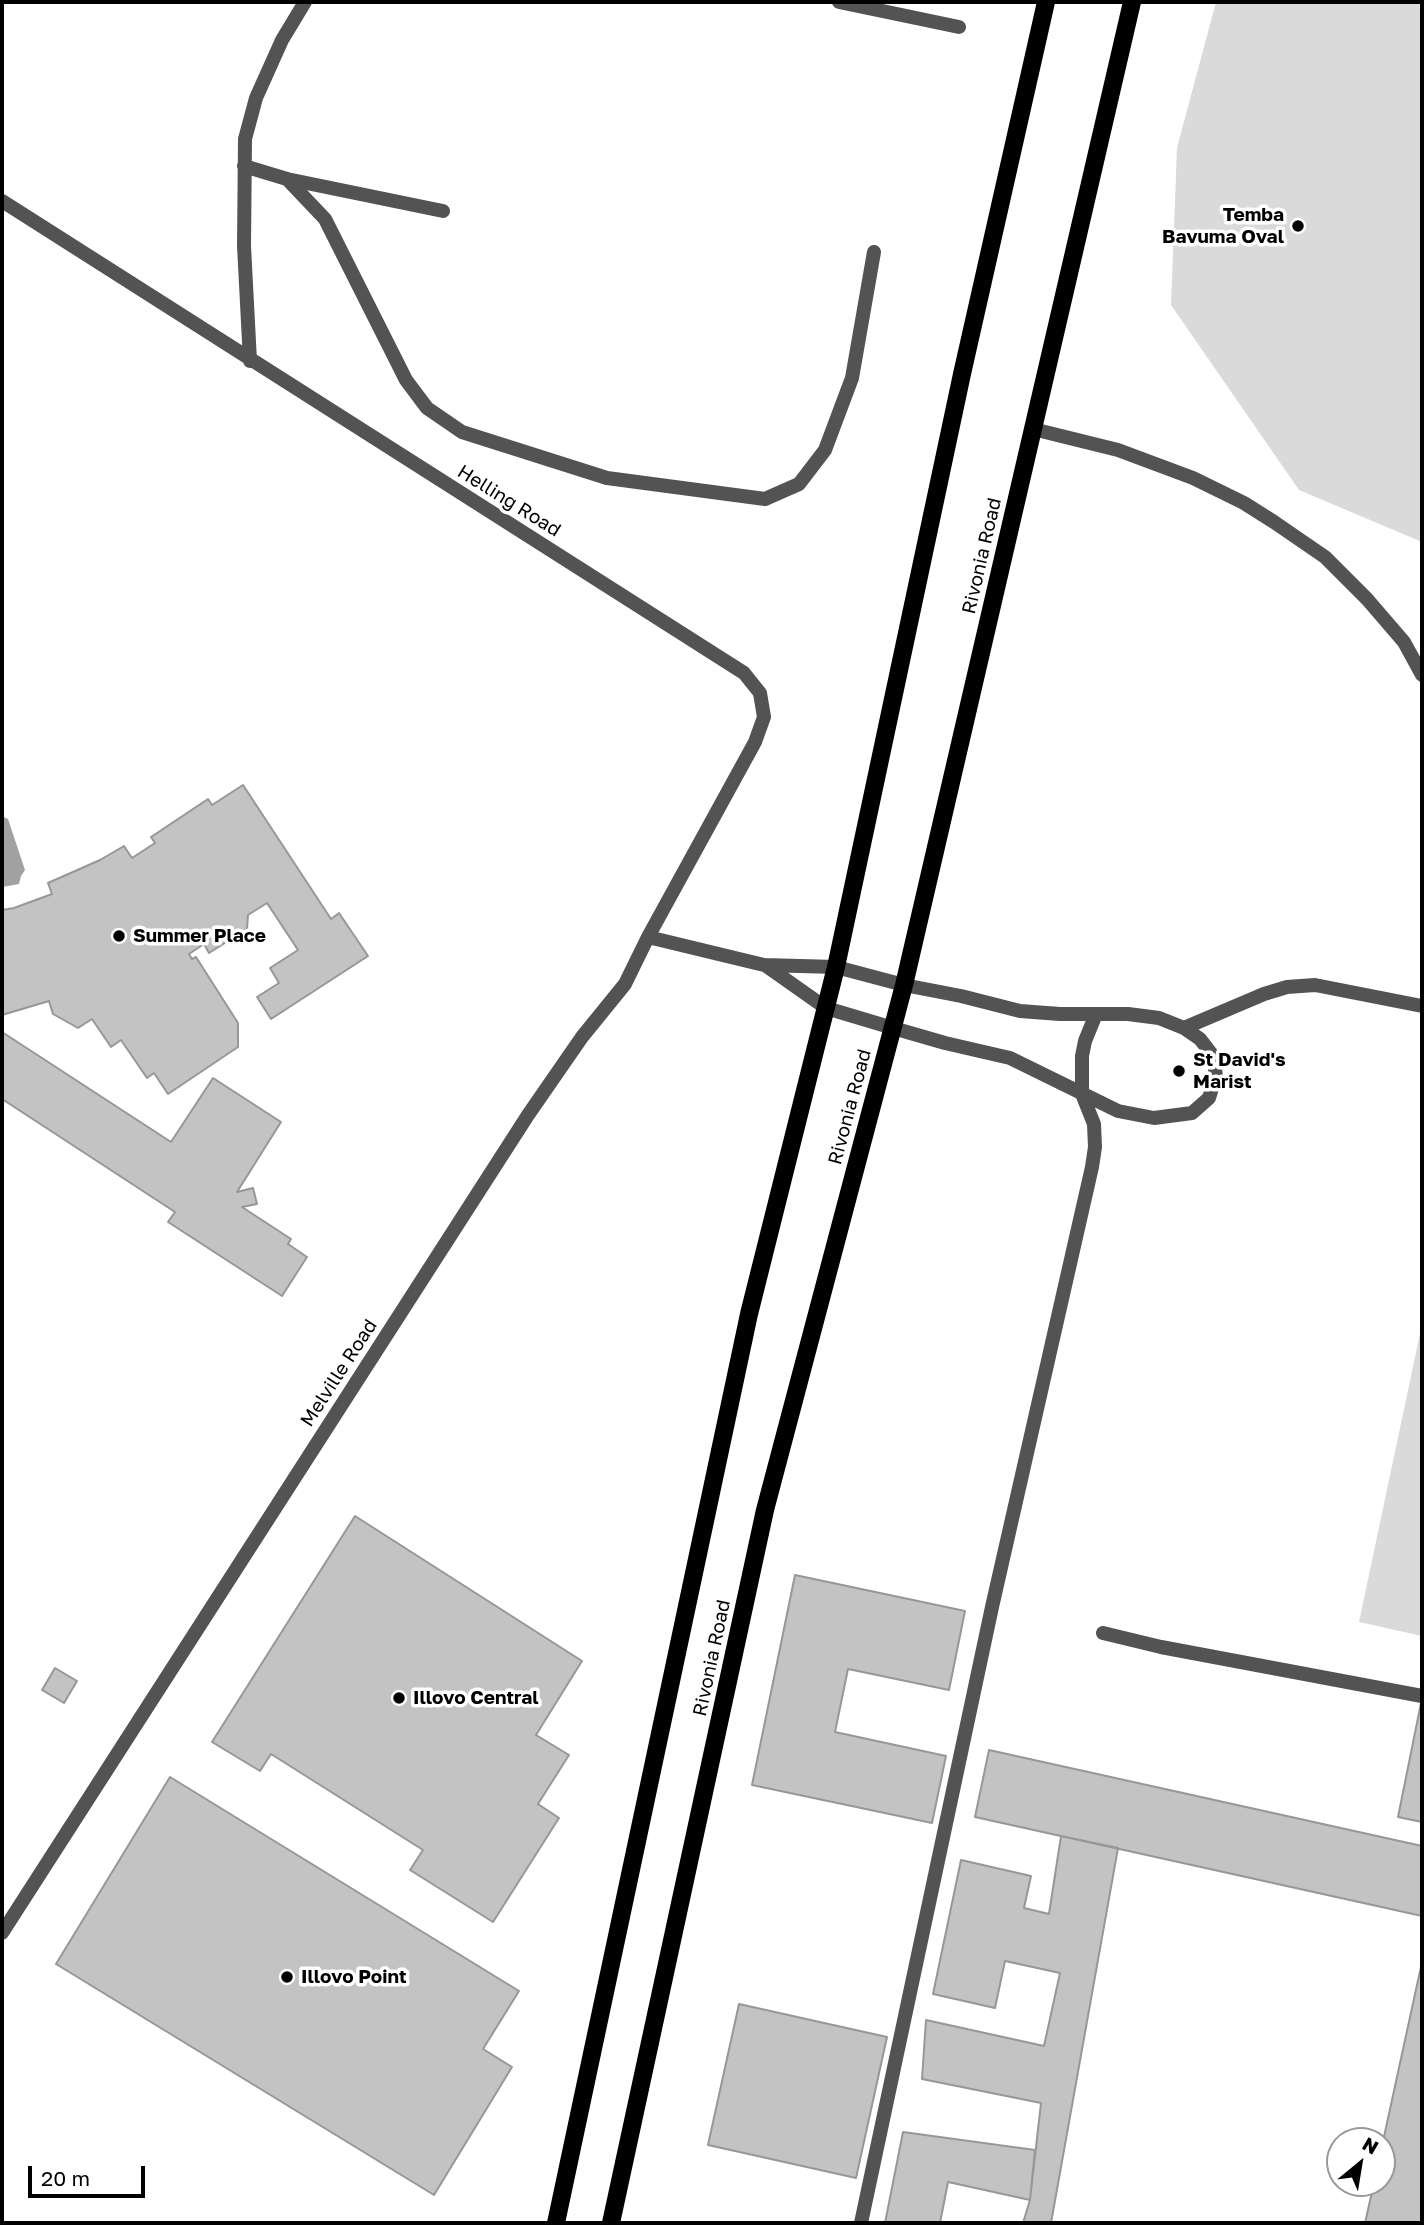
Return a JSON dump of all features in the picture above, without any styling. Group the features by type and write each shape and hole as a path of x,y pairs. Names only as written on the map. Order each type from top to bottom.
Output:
{"main road":[{"name":"Rivonia Road","path":"556,2223 749,1314 836,967 962,374 1046,2"},
{"name":"Rivonia Road","path":"611,2223 765,1510 904,985 1132,2"}],"street":[{"path":"250,361 244,246 245,139 256,98 282,40 305,2"},
{"path":"839,2 958,27"},
{"path":"244,166 286,179 443,211"},
{"path":"286,179 325,219 406,380 428,408 461,432 607,478 765,499 799,484 825,450 852,378 874,252"},
{"name":"Helling Road","path":"2,201 744,673 760,693 764,717 755,742 648,937"},
{"path":"1033,429 1118,450 1193,478 1244,503 1325,557 1367,599 1404,642 1422,675"},
{"path":"648,937 764,964 836,967 1020,1011 1128,1014 1159,1018 1184,1028 1200,1039 1213,1056 1216,1076 1209,1098 1192,1113 1154,1118 1118,1111 1010,1058 945,1044 826,1008 764,964"},
{"name":"Melville Road","path":"2,1933 521,1126 582,1037 625,984 648,937"},
{"path":"1184,1028 1287,987 1315,985 1422,1006"},
{"path":"861,2223 992,1607 1092,1167 1094,1125 1082,1094 1082,1056 1096,1014"},
{"path":"1103,1633 1422,1696"}],"shaded area":[{"name":"Temba Bavuma Oval","path":"1216,2 1422,2 1422,542 1299,490 1171,305 1177,148"},
{"path":"2,816 8,819 25,870 19,884 2,887"},
{"path":"1422,1324 1422,1636 1359,1622"}],"building":[{"name":"Summer Place","path":"243,785 331,919 339,913 368,956 271,1019 257,997 279,983 270,968 298,950 267,903 248,915 247,929 209,953 204,944 189,954 192,959 196,957 238,1023 238,1047 168,1094 154,1073 147,1078 121,1040 111,1047 92,1019 78,1028 53,1014 49,1001 2,1015 2,910 52,894 48,883 124,846 132,858 155,843 151,837 208,799 212,805"},
{"path":"2,1032 171,1142 213,1078 281,1122 237,1192 253,1188 257,1204 242,1207 291,1239 288,1244 307,1257 282,1296 168,1222 175,1212 2,1099"},
{"name":"Illovo Central","path":"355,1516 582,1661 536,1735 569,1755 538,1804 559,1818 493,1922 410,1870 423,1850 271,1754 260,1771 212,1742"},
{"path":"795,1575 965,1611 949,1690 848,1669 835,1732 946,1756 932,1823 752,1785"},
{"path":"55,1668 77,1681 64,1703 42,1690"},
{"path":"1422,1704 1422,1822 1398,1817"},
{"path":"989,1750 1422,1846 1422,1916 975,1817"},
{"name":"Illovo Point","path":"170,1777 519,1991 483,2049 512,2067 434,2195 56,1964"},
{"path":"1061,1836 1118,1848 1051,2223 1023,2223 1030,2200 1041,2103 922,2079 926,2020 1044,2046 1060,1973 1005,1961 995,2008 933,1994 961,1860 1031,1876 1024,1908 1049,1914"},
{"path":"1422,1962 1422,2223 1365,2223 1371,2197 1396,2197 1396,2127 1386,2127"},
{"path":"739,2004 887,2037 856,2178 708,2145"},
{"path":"903,2132 1035,2150 1030,2200 948,2182 940,2223 885,2223"}],"place":[{"name":"Temba Bavuma Oval","path":"1298,226"},
{"name":"Summer Place","path":"119,936"},
{"name":"St David's Marist","path":"1179,1071"},
{"name":"Illovo Central","path":"399,1698"},
{"name":"Illovo Point","path":"287,1977"}]}
